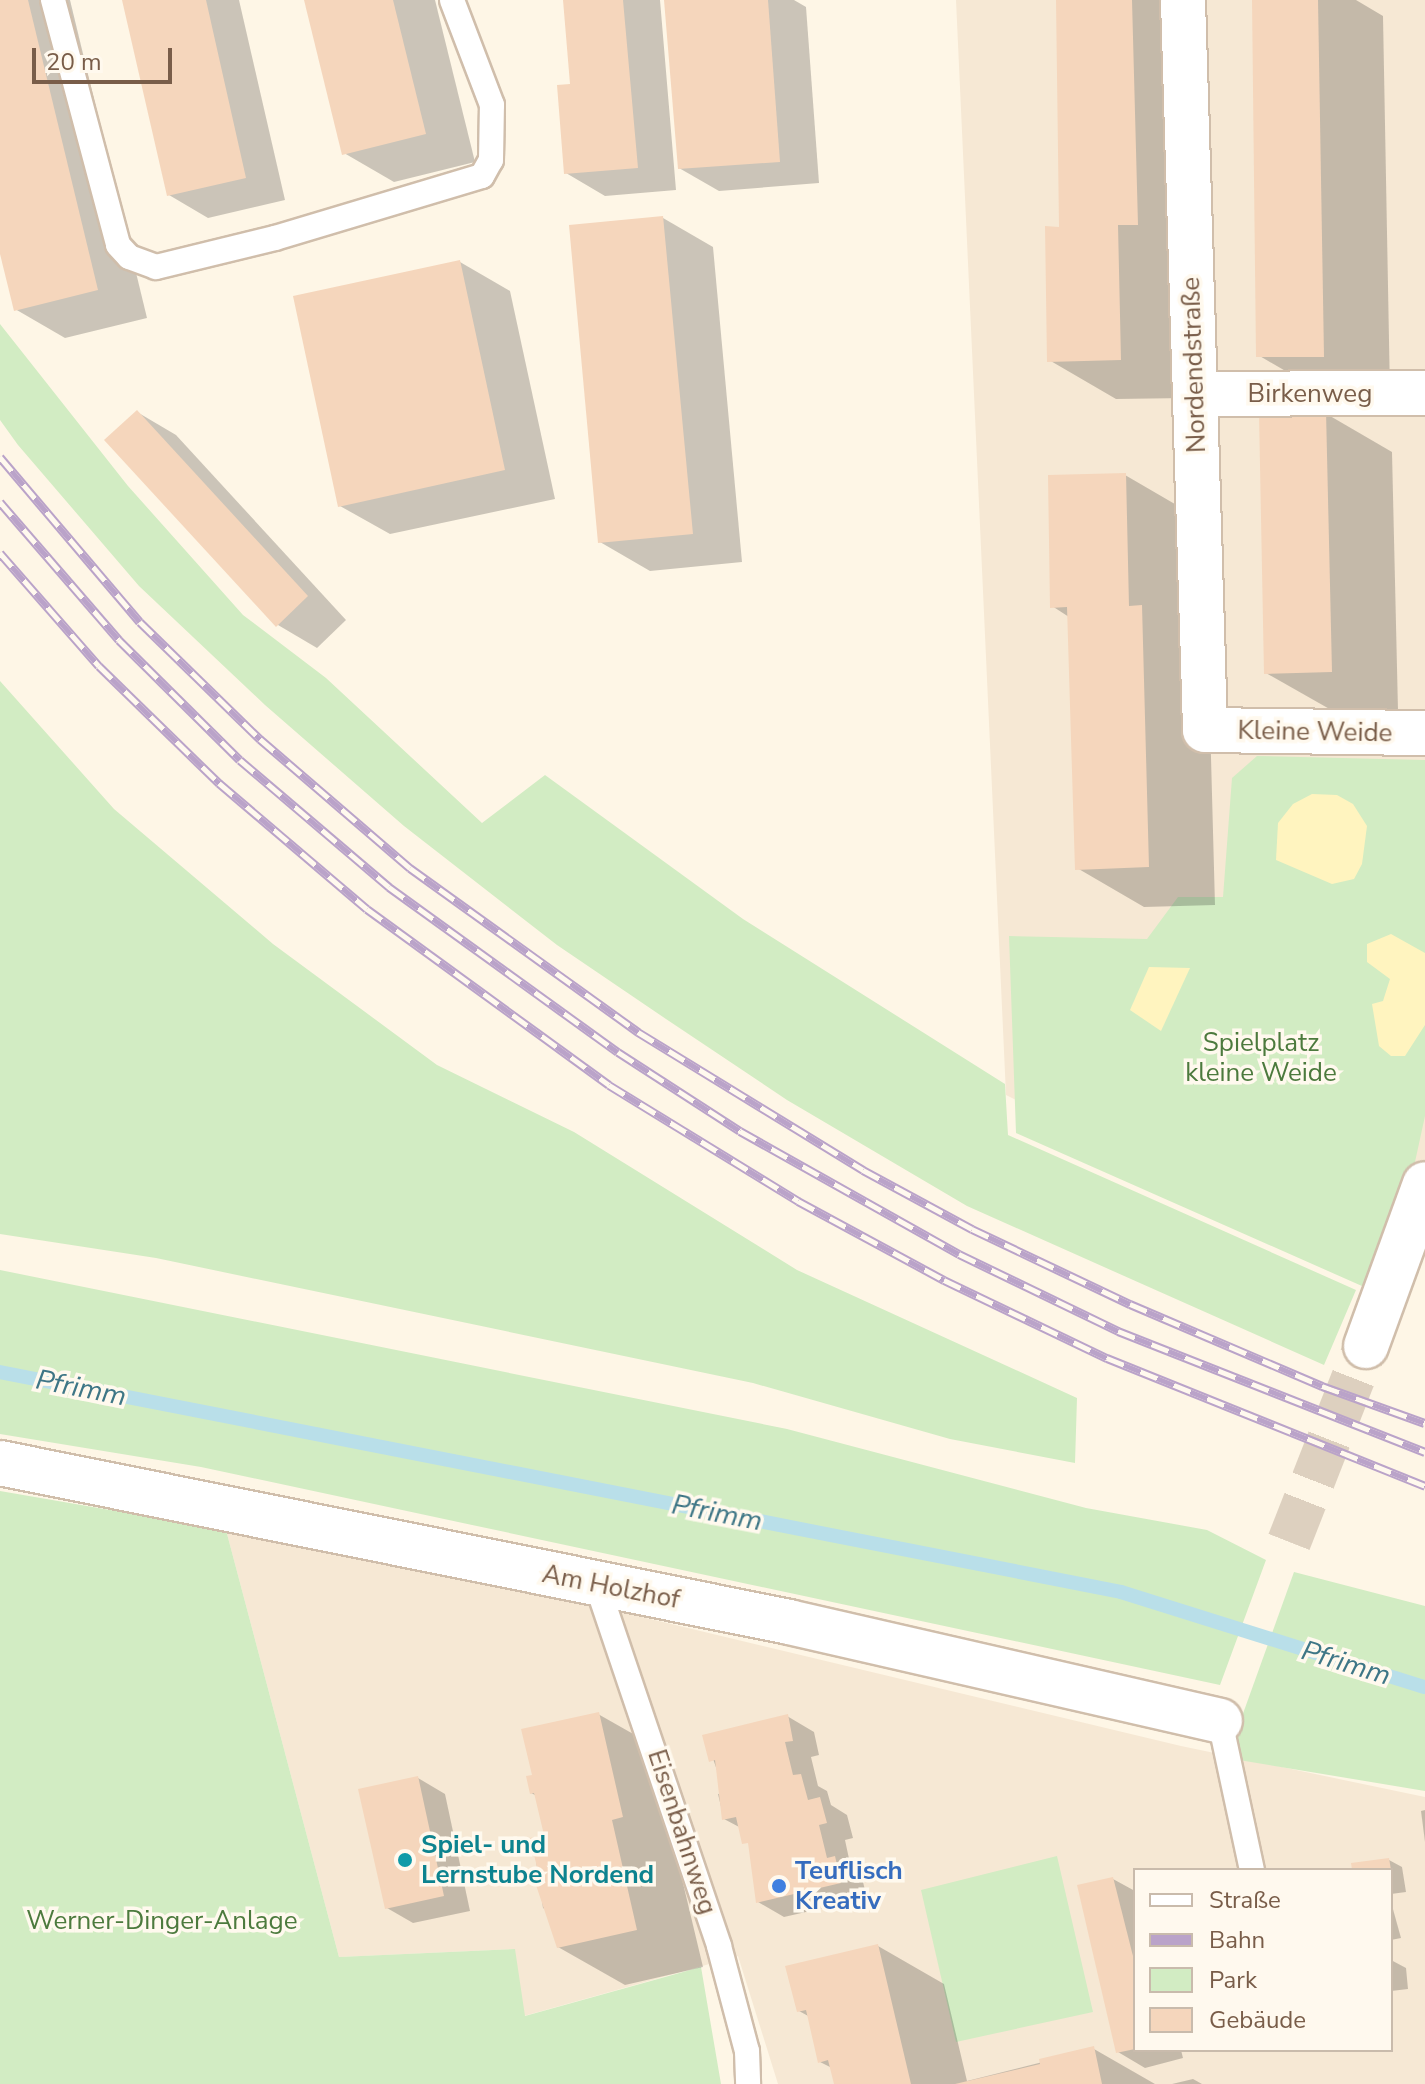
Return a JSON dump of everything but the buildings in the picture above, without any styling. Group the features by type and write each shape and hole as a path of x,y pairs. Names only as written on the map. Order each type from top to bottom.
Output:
{"street":[{"name":"Nordendstraße","path":"1183,0 1205,730"},
{"name":"Birkenweg","path":"1196,394 1425,393"},
{"name":"Kleine Weide","path":"1205,730 1425,733"},
{"path":"1366,1346 1425,1184"},
{"name":"Am Holzhof","path":"0,1463 789,1622 1220,1721"}],"lane":[{"path":"53,0 118,245 129,257 156,267 275,238 482,176 491,160 492,105 452,0"},
{"name":"Eisenbahnweg","path":"597,1585 719,1946 747,2051 748,2084"},
{"path":"1220,1721 1252,1868"}],"shaded area":[{"path":"956,0 1425,0 1425,1238 1361,1274 1006,1095"},
{"path":"226,1530 521,1588 1181,1746 1425,1797 1425,2084 778,2084 738,1956 524,2016 514,1949 339,1957"}],"green space":[{"path":"0,324 128,486 243,615 326,678 482,823 545,775 743,919 1005,1084 1008,1135 1356,1290 1324,1365 967,1206 787,1100 666,1019 557,945 404,826 265,705 139,586 18,445 0,420"},
{"path":"0,681 114,809 273,944 437,1065 574,1132 797,1270 1077,1398 1075,1463 950,1439 753,1383 156,1258 0,1234"},
{"name":"Spielplatz kleine Weide","path":"1257,756 1425,760 1425,1116 1403,1217 1371,1290 1016,1133 1009,936 1147,939 1178,897 1223,897 1232,778"},
{"path":"0,1270 787,1429 1086,1508 1207,1530 1266,1560 1220,1685 201,1467 0,1434"},
{"name":"Werner-Dinger-Anlage","path":"0,1491 226,1530 339,1957 515,1949 525,2016 701,1967 721,2084 0,2084"},
{"path":"1294,1572 1425,1606 1425,1791 1227,1758"},
{"path":"1057,1856 1093,2012 956,2042 921,1890"}],"sand":[{"path":"1312,794 1337,795 1353,804 1367,826 1362,864 1354,879 1332,884 1276,860 1278,823 1293,804"},
{"path":"1391,934 1425,953 1425,1025 1405,1056 1391,1056 1379,1046 1372,1004 1383,1001 1390,979 1367,962 1367,944"},
{"path":"1149,967 1190,968 1161,1031 1130,1010"}],"waterway":[{"name":"Pfrimm","path":"0,1372 1121,1592 1425,1687"}],"tunnel":[{"path":"1289,1542 1366,1346"}],"railway":[{"path":"0,457 140,622 260,739 410,868 638,1032 863,1170 972,1229 1130,1304 1322,1386 1425,1423"},
{"path":"0,502 119,640 240,760 389,887 618,1052 740,1131 959,1254 1118,1331 1425,1452"},
{"path":"0,553 99,666 219,783 367,909 609,1085 798,1201 944,1280 1107,1358 1425,1486"}],"place":[{"name":"Spiel- und Lernstube Nordend","path":"405,1860"},
{"name":"Teuflisch Kreativ","path":"779,1886"}]}
